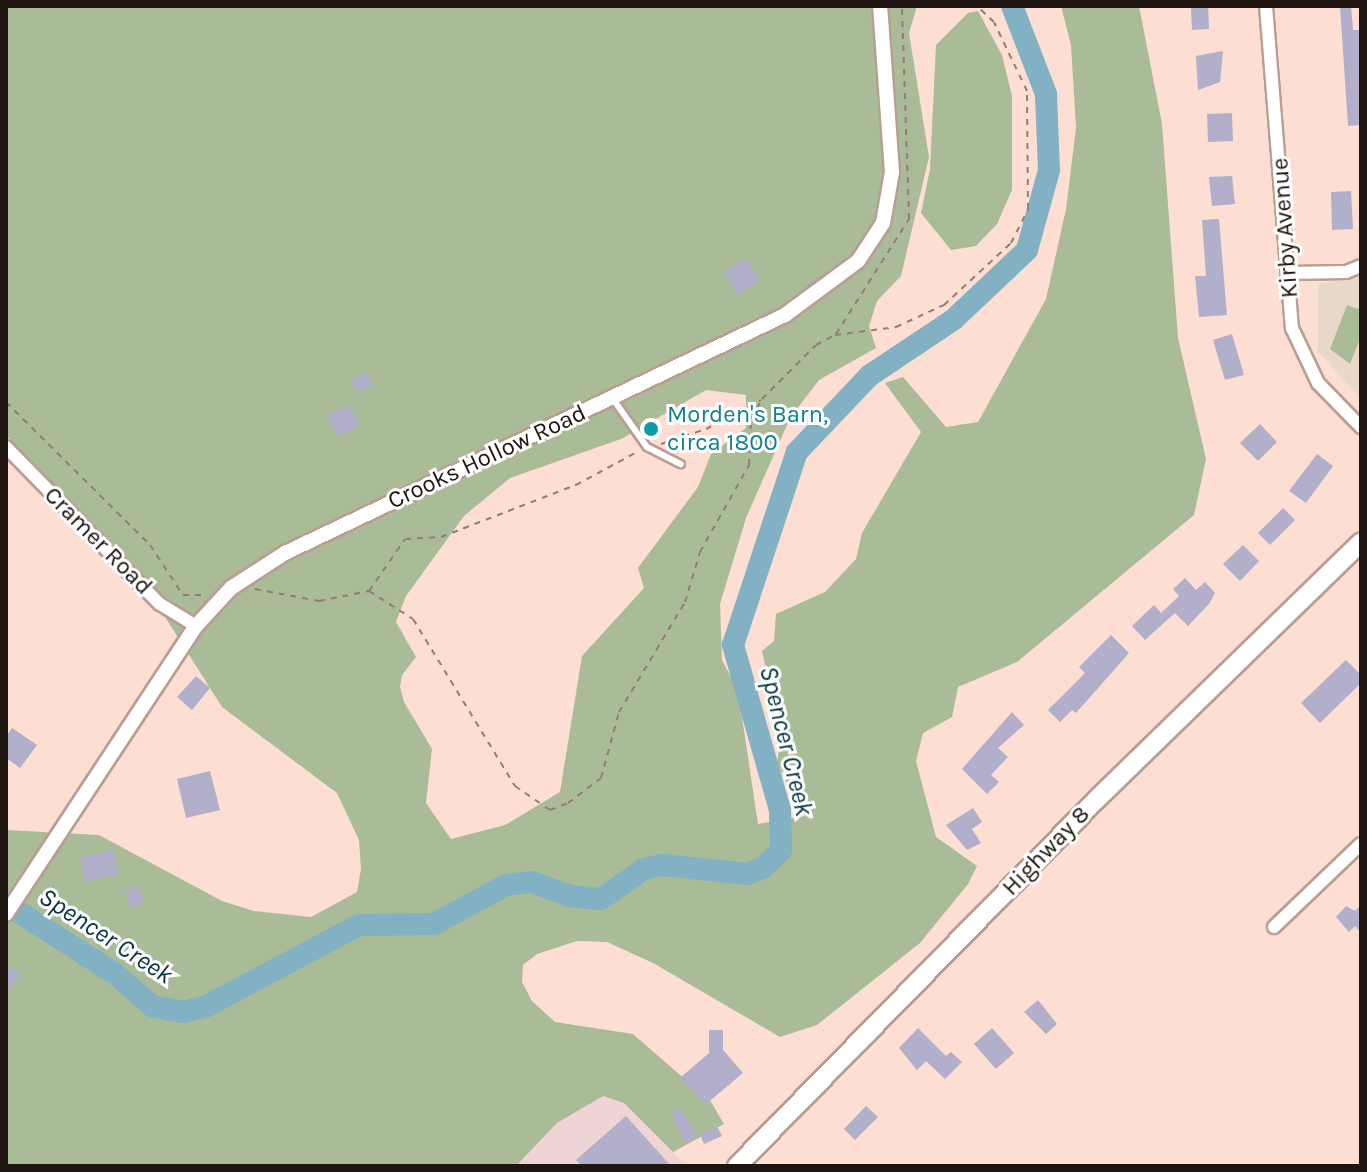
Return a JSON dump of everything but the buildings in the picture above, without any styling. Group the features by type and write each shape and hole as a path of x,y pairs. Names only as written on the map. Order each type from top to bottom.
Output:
{"main road":[{"name":"Highway 8","path":"737,1166 1097,799 1361,542"}],"street":[{"name":"Crooks Hollow Road","path":"6,914 196,626 239,581 417,488 613,399 785,315 836,282 867,251 887,212 892,172 880,6"},
{"name":"Kirby Avenue","path":"1266,6 1292,328 1318,383 1361,427"},
{"path":"1288,273 1346,272 1361,266"},
{"name":"Cramer Road","path":"6,447 160,604 196,626"},
{"path":"1274,927 1361,844"}],"lane":[{"path":"613,399 647,447 681,464"}],"path":[{"path":"239,581 277,596 319,601 369,591 413,619 506,775 550,810 568,803 601,778 619,712 685,602 695,565 734,487 749,465 751,419 762,399 816,345 835,335 896,327 944,305 1011,243 1028,209 1027,91 994,22 977,6"},
{"path":"369,591 405,539 441,537 576,485 647,447 706,429 762,399"},
{"path":"6,402 150,545 183,595 224,594"}],"shaded area":[{"path":"1361,276 1361,398 1318,352 1318,284"},
{"path":"603,1096 624,1103 687,1166 516,1166 557,1123"}],"green space":[{"path":"6,6 917,6 909,33 929,157 901,276 877,301 869,326 876,348 819,380 790,418 746,518 720,604 722,660 738,691 758,824 805,816 777,764 781,735 762,651 774,641 776,614 825,592 856,559 862,533 921,432 885,383 903,377 946,427 978,422 1046,299 1066,209 1076,128 1071,45 1061,6 1139,6 1162,124 1178,338 1206,459 1194,515 1017,662 958,687 952,717 923,733 916,761 936,837 977,866 968,884 920,943 817,1025 780,1037 653,963 607,942 577,941 537,954 523,965 522,982 532,1001 555,1022 633,1034 711,1102 724,1124 673,1152 624,1103 603,1096 557,1123 516,1166 6,1166 6,830 99,835 222,901 254,911 311,917 357,892 361,869 359,840 337,793 222,707 141,579 86,526 6,435","holes":["706,390 746,395 746,428 711,454 698,487 638,568 644,588 582,656 560,792 505,825 451,839 426,803 432,749 404,702 400,687 402,675 416,657 396,622 406,596 464,516 510,478 621,439"]},
{"path":"978,11 1002,55 1012,96 1012,190 997,224 976,246 951,250 921,213 930,169 936,45 968,13"},
{"path":"1361,303 1361,336 1350,364 1330,349 1347,305 1358,309"}],"waterway":[{"name":"Spencer Creek","path":"6,904 114,973 152,1006 182,1012 207,1006 359,925 434,924 506,885 532,882 570,896 601,899 644,869 662,865 748,874 764,867 781,850 780,810 733,645 797,452 869,376 953,320 1027,250 1049,170 1046,94 1012,6"}],"place":[{"name":"Morden's Barn, circa 1800","path":"651,429"}]}
